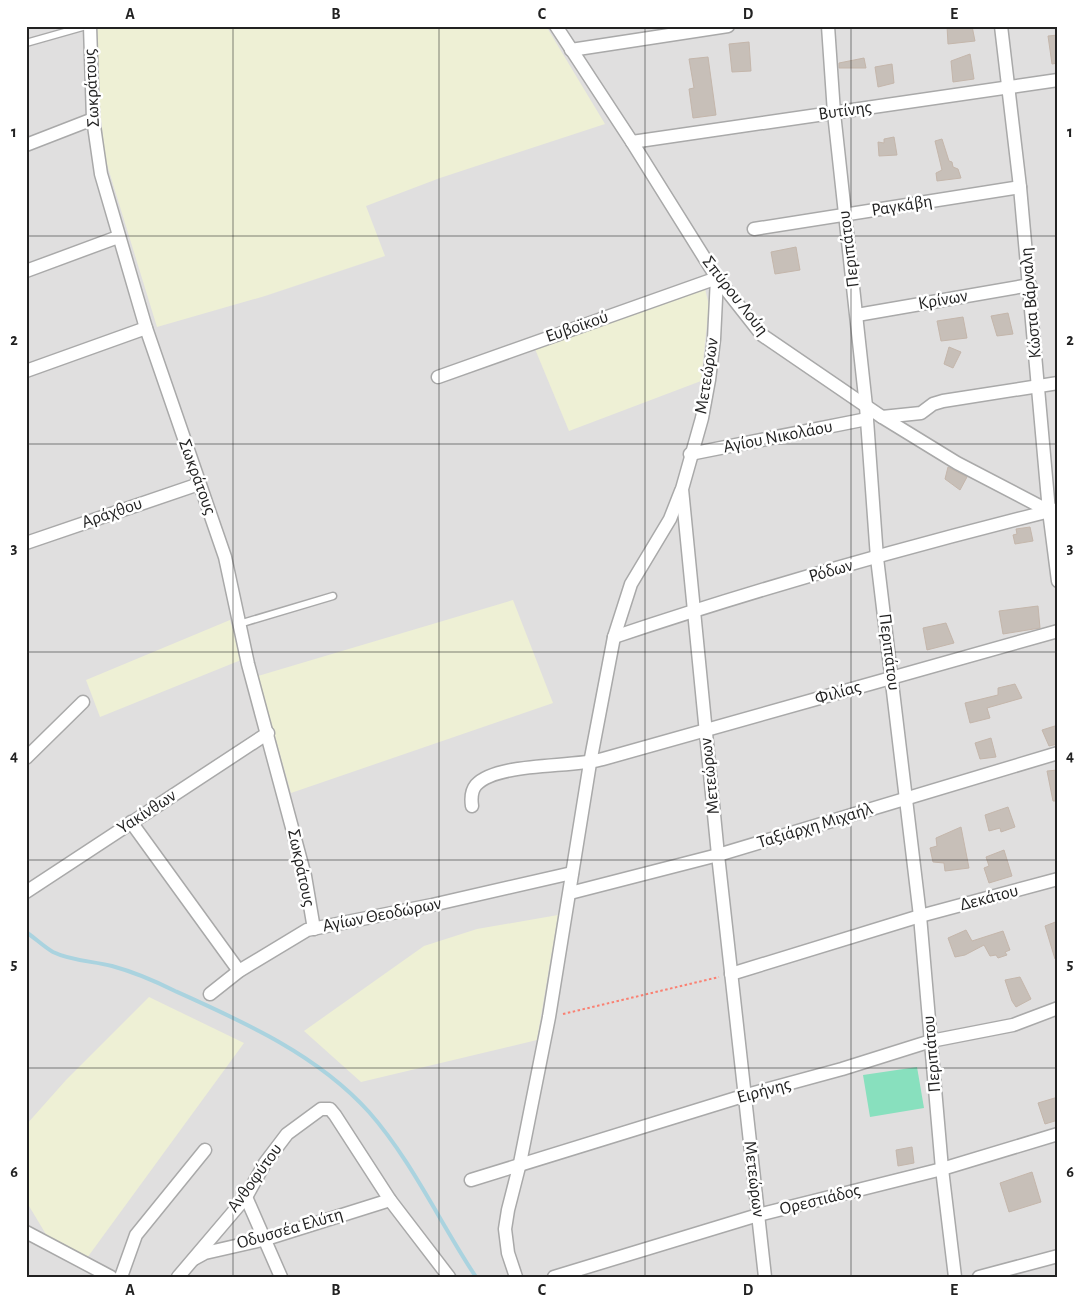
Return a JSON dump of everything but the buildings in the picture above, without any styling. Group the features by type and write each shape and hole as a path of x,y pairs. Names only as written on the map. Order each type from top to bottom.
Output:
{"street":[{"name":"Σωκράτους","path":"90,26 93,119 101,174 146,328 225,557 238,624 305,876 314,929"},
{"name":"Σπύρου Λούη","path":"556,26 632,142 717,278 762,336 866,413 882,417 956,463 1053,510"},
{"path":"571,50 728,26"},
{"name":"Περιπάτου","path":"828,26 834,112 857,315 877,558 920,916 942,1169 955,1277"},
{"name":"Κώστα Βάρναλη","path":"1001,26 1020,187 1053,510 1058,581"},
{"name":"Βυτίνης","path":"632,142 1058,80"},
{"path":"26,145 93,119"},
{"name":"Ραγκάβη","path":"754,229 1020,187"},
{"path":"26,271 118,237"},
{"name":"Ευβοϊκού","path":"438,377 717,278"},
{"name":"Μετεώρων","path":"717,278 714,339 709,380 702,418 690,454 682,489 743,1096 765,1277"},
{"name":"Κρίνων","path":"857,315 1030,285"},
{"path":"26,370 146,328"},
{"path":"882,417 921,413 933,404 1058,383"},
{"name":"Αγίου Νικολάου","path":"690,454 866,413"},
{"name":"Αράχθου","path":"26,543 199,484"},
{"path":"516,1277 508,1253 506,1229 508,1210 520,1163 549,1017 590,763 614,637 631,584 670,519 682,489"},
{"name":"Ρόδων","path":"614,637 695,610 1053,510"},
{"name":"Φιλίας","path":"472,806 471,797 474,786 485,777 500,772 590,763 1058,631"},
{"path":"26,758 83,702"},
{"name":"Υακίνθων","path":"26,892 268,733"},
{"name":"Ταξιάρχη Μιχαήλ","path":"570,893 718,855 1058,753"},
{"path":"131,822 239,971"},
{"name":"Αγίων Θεοδώρων","path":"210,994 239,971 301,933 572,873"},
{"name":"Δεκάτου","path":"731,974 920,916 1058,879"},
{"name":"Ειρήνης","path":"471,1180 520,1163 743,1096 842,1069 931,1041 1013,1025 1058,1008"},
{"name":"Ανθοφύτου","path":"178,1277 246,1197 265,1163 287,1134 321,1109 330,1109 335,1115 390,1200"},
{"name":"Ορεστιάδος","path":"554,1277 758,1215 942,1169 1058,1134"},
{"path":"121,1277 136,1235 205,1150"},
{"path":"246,1197 281,1277"},
{"path":"390,1200 448,1277"},
{"name":"Οδυσσέα Ελύτη","path":"190,1261 218,1249 266,1239 390,1200"},
{"path":"26,1232 111,1277"},
{"path":"979,1277 1058,1256"}],"lane":[{"path":"26,43 86,26"},
{"path":"238,624 333,596"}],"path":[{"path":"549,1017 731,974"}],"shaded area":[{"path":"26,26 1058,26 1058,1277 26,1277"}],"green space":[{"path":"97,26 546,26 605,124 440,178 366,206 385,256 265,296 157,327 105,158 100,107"},
{"path":"705,289 709,305 701,381 569,431 535,349"},
{"path":"513,600 553,703 291,793 258,676"},
{"path":"230,620 241,660 100,717 86,680"},
{"path":"558,915 537,1040 361,1082 304,1031 424,946 477,929"},
{"path":"149,997 244,1043 87,1258 47,1236 26,1201 26,1125 66,1080"},
{"path":"917,1067 924,1108 870,1117 863,1075"}],"waterway":[{"path":"26,932 60,955 128,971 152,980 227,1015 279,1042 327,1073 369,1112 399,1151 476,1277"}]}
